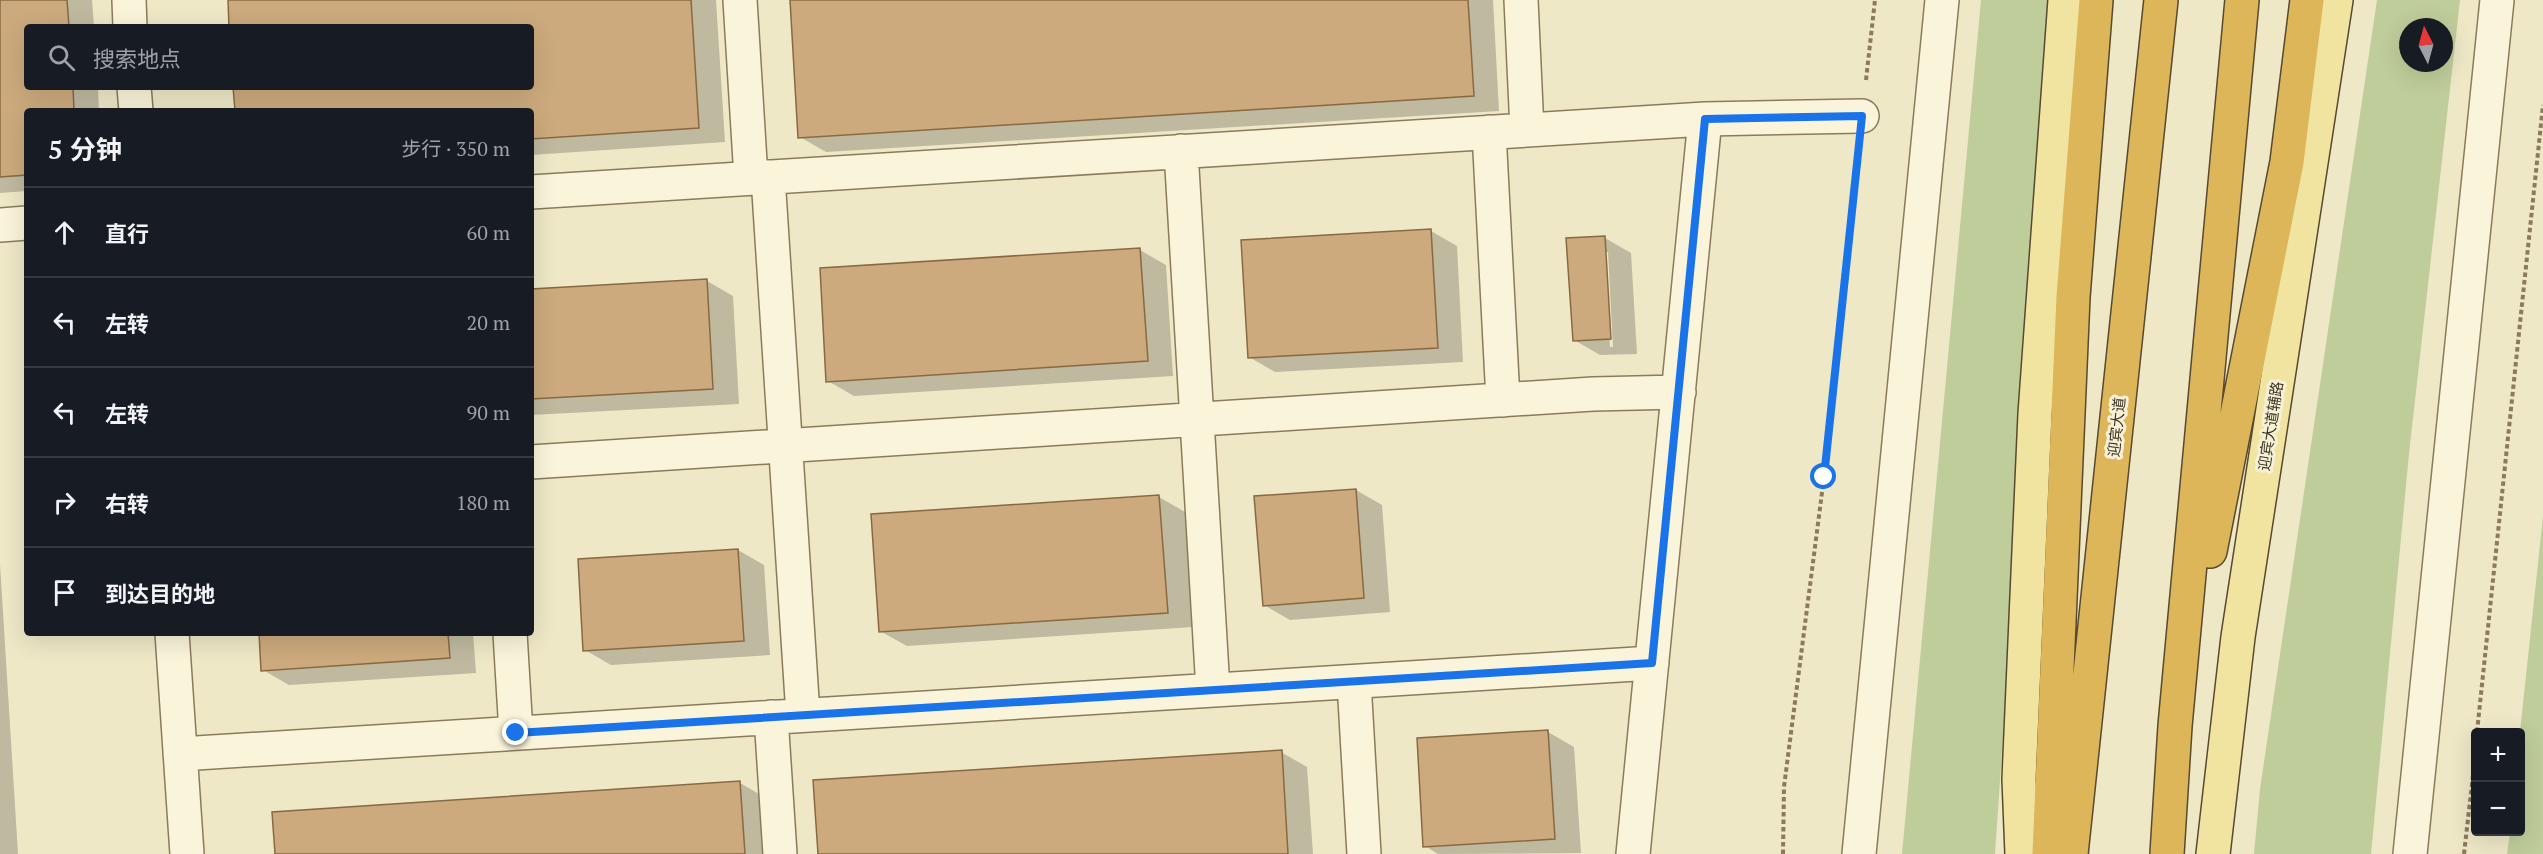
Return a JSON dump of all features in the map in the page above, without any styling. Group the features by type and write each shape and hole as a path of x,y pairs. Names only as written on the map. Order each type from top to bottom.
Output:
{"highway":[{"path":"2049,854 2073,297 2096,0"},
{"name":"迎宾大道","path":"2071,854 2161,0"},
{"path":"2167,854 2175,726 2242,0"},
{"path":"2175,726 2287,162 2307,0"}],"main road":[{"path":"2022,854 2019,779 2035,426 2065,0"},
{"name":"迎宾大道辅路","path":"2213,854 2238,637 2336,0"}],"street":[{"path":"129,0 130,24"},
{"path":"740,0 786,446 803,715"},
{"path":"1521,0 1527,130"},
{"path":"1859,854 1942,0"},
{"path":"2410,854 2497,0"},
{"path":"134,90 136,108"},
{"path":"534,192 1705,119 1862,116"},
{"path":"1633,854 1705,119"},
{"path":"1489,132 1503,400"},
{"path":"1180,151 1213,690"},
{"path":"0,225 24,223"},
{"path":"534,462 1503,400 1678,392"},
{"path":"172,636 187,854"},
{"path":"510,636 516,733"},
{"path":"180,754 1652,663"},
{"path":"1354,682 1364,854"},
{"path":"771,717 780,854"}],"path":[{"path":"1783,854 1784,787 1824,477 1875,0"},
{"path":"2477,728 2543,105"},
{"path":"2464,854 2472,782"}],"green space":[{"path":"1981,0 2053,0 1995,854 1902,854"},
{"path":"2377,0 2460,0 2453,62 2453,18 2399,18 2399,72 2452,72 2409,454 2371,854 2254,854 2260,789"},
{"path":"2543,516 2543,854 2507,854 2509,836 2525,836 2525,728 2520,728"}],"building":[{"path":"0,0 67,0 69,24 24,24 24,90 73,90 74,108 24,108 24,175 0,177"},
{"path":"228,0 691,0 699,128 534,139 534,108 235,108 233,90 534,90 534,24 229,24"},
{"path":"790,0 1468,0 1474,96 798,138"},
{"path":"1431,229 1438,348 1248,358 1241,240"},
{"path":"1605,236 1611,339 1573,341 1566,238"},
{"path":"1140,248 1148,361 826,382 820,268"},
{"path":"707,279 713,389 534,399 534,289"},
{"path":"1356,489 1364,598 1263,606 1254,496"},
{"path":"1159,495 1168,613 879,632 871,514"},
{"path":"738,549 744,641 583,651 578,559"},
{"path":"259,636 448,636 450,658 261,671"},
{"path":"1548,730 1555,839 1423,847 1417,738"},
{"path":"1282,750 1288,854 818,854 813,780"},
{"path":"740,781 745,854 275,854 272,812"}],"route":[{"path":"516,733 1652,663 1705,119 1862,116 1824,477"}]}
